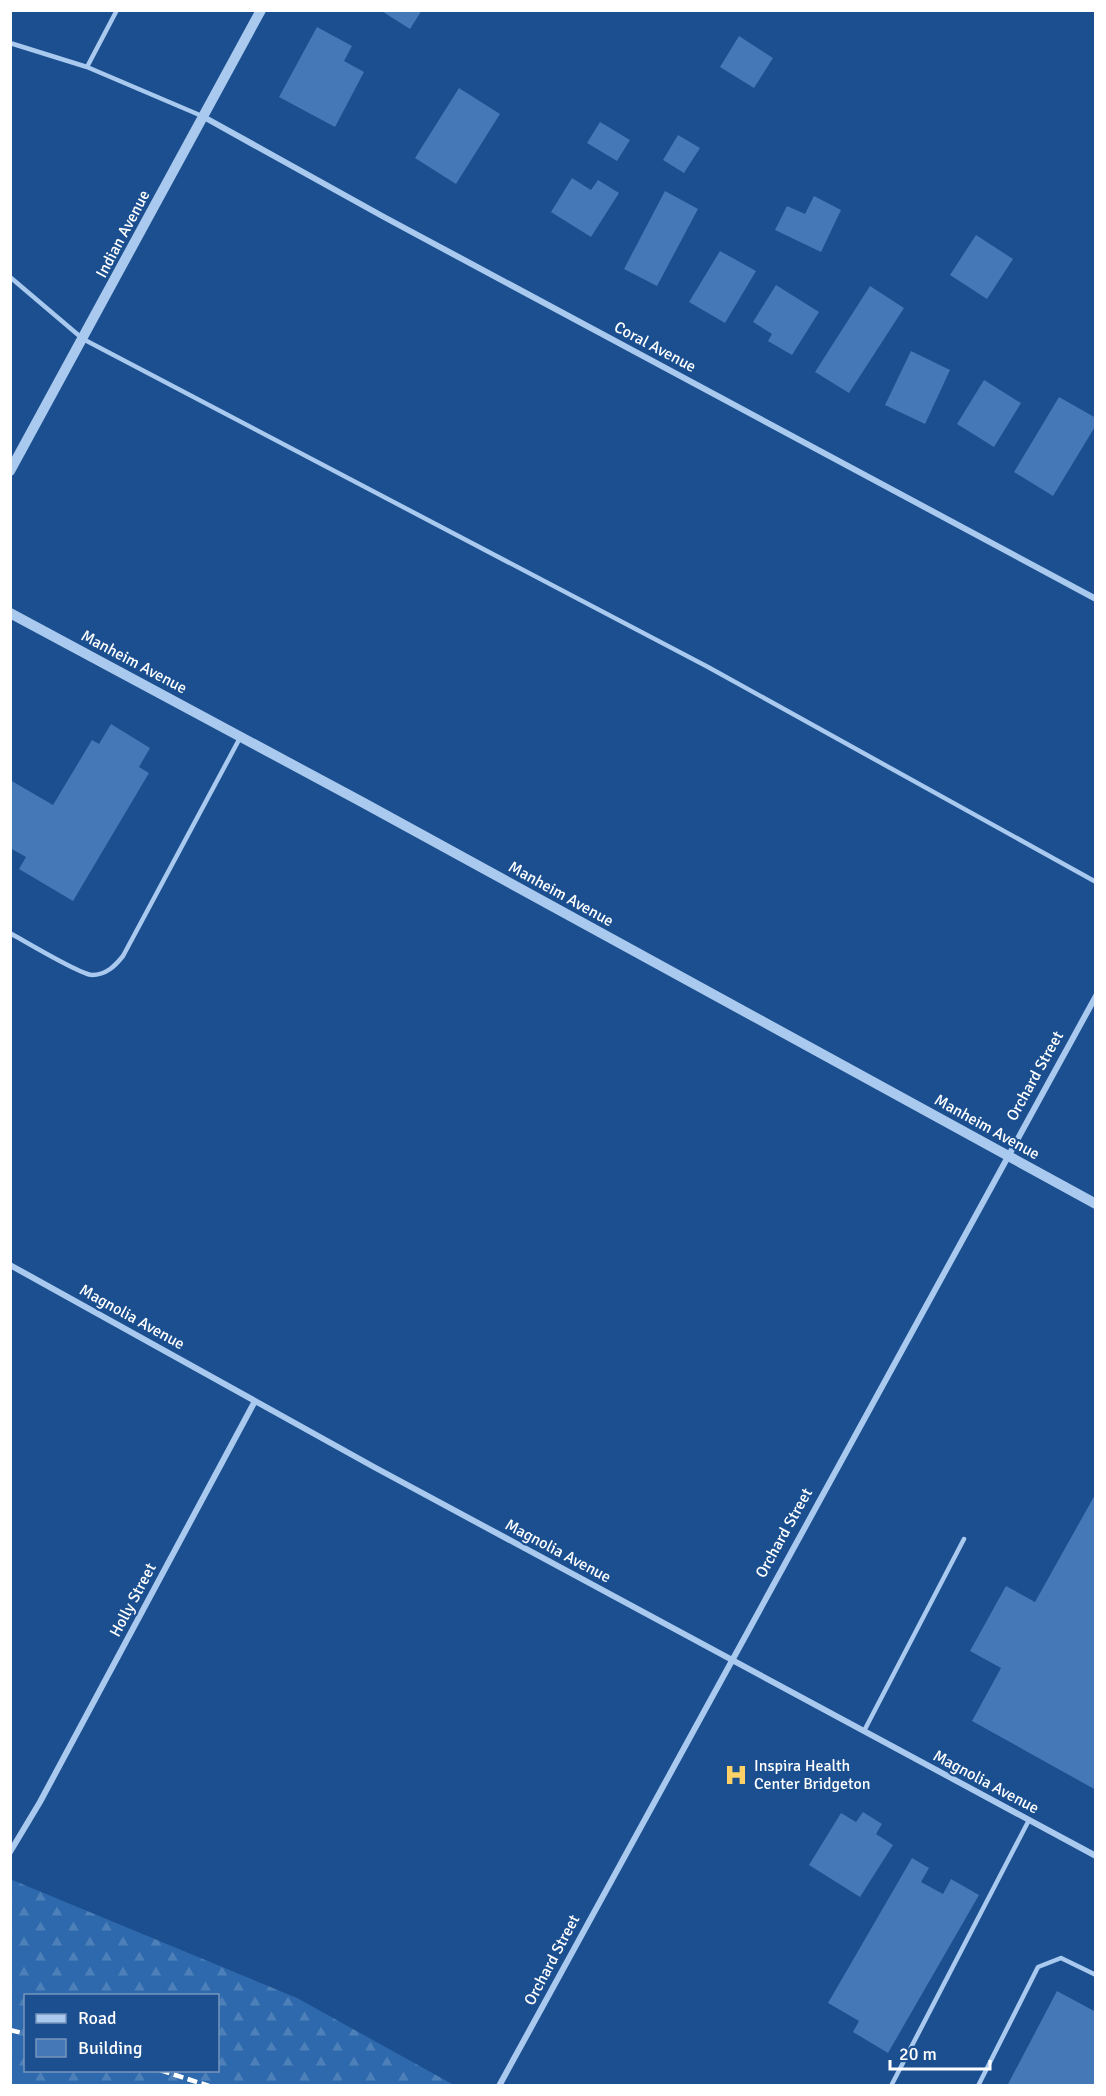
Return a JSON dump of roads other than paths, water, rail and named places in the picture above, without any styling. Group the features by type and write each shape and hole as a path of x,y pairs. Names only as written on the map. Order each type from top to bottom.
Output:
{"street":[{"name":"Indian Avenue","path":"10,471 261,10"},
{"name":"Coral Avenue","path":"202,116 384,217 1095,599"},
{"name":"Manheim Avenue","path":"10,613 241,736 1095,1204"},
{"name":"Orchard Street","path":"499,2085 1095,996"},
{"name":"Magnolia Avenue","path":"10,1265 255,1401 1095,1856"},
{"name":"Holly Street","path":"10,1852 34,1812 255,1401"}],"lane":[{"path":"87,67 117,10"},
{"path":"10,43 87,67 202,116"},
{"path":"10,277 83,339 708,667 1095,882"},
{"path":"10,933 90,975 107,972 116,966 241,736"},
{"path":"864,1731 964,1539"},
{"path":"891,2085 1029,1820"},
{"path":"978,2085 1038,1967 1061,1958 1095,1975"}],"railway":[{"path":"10,2030 24,2034"},
{"path":"166,2072 209,2086"}],"place":[{"name":"Inspira Health Center Bridgeton","path":"736,1775"}]}
